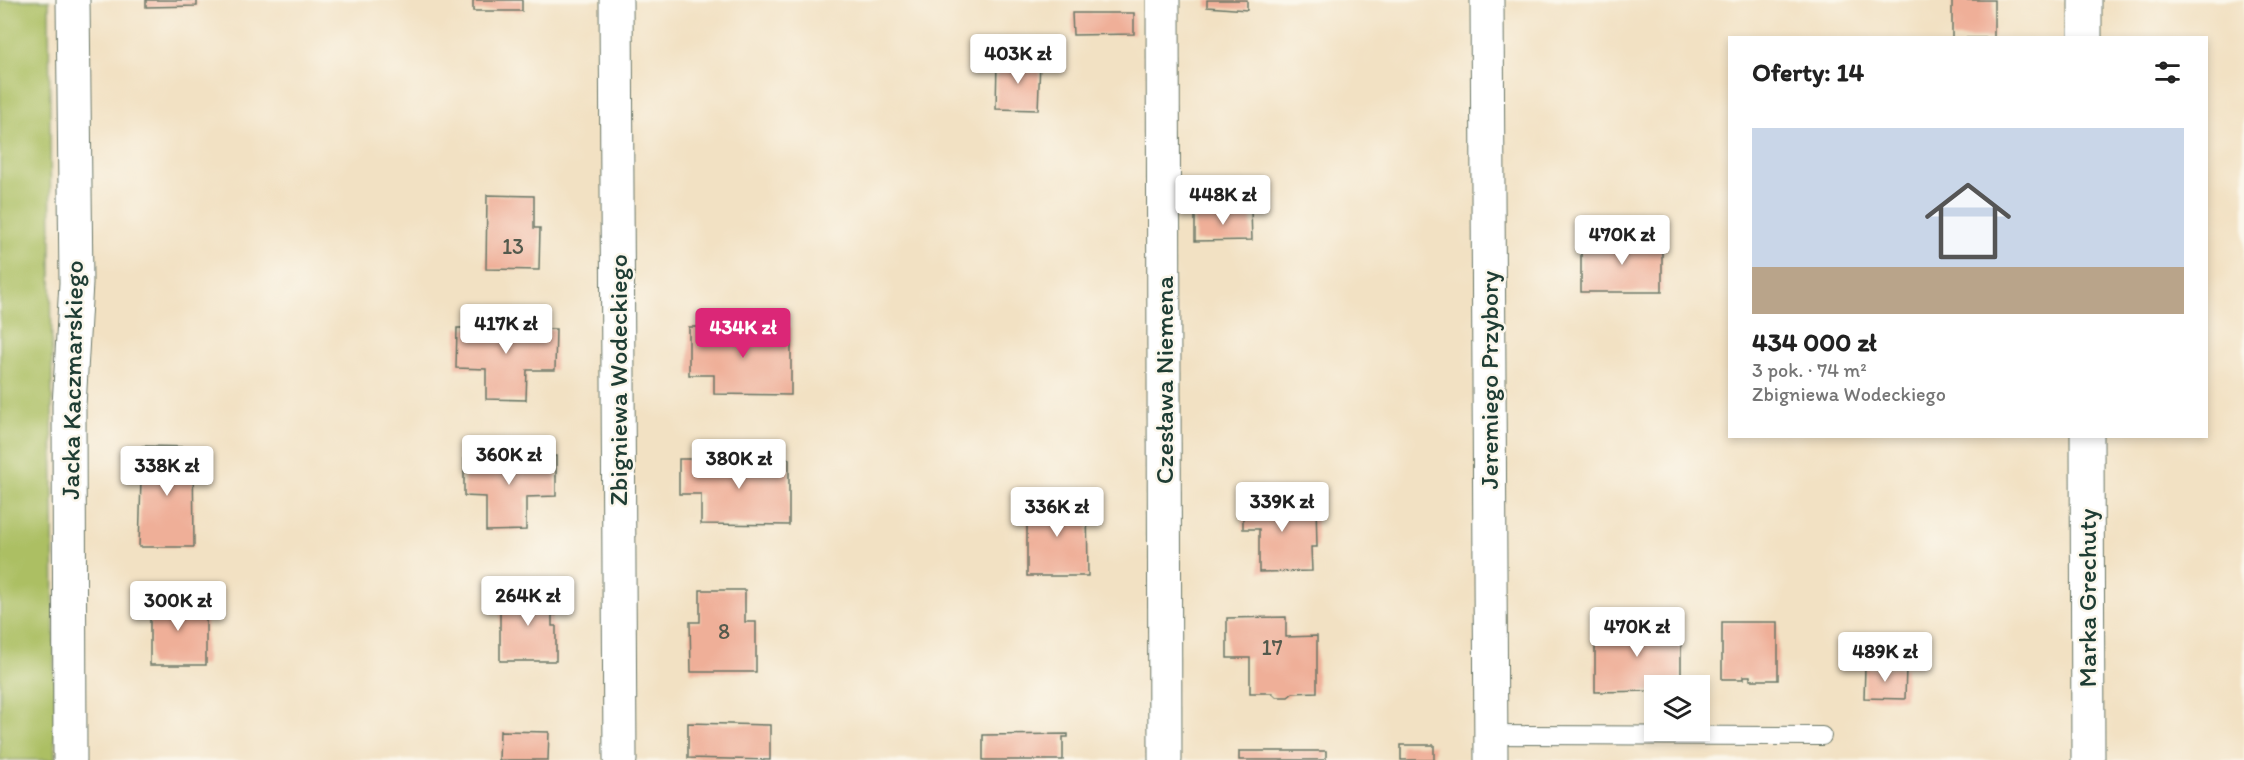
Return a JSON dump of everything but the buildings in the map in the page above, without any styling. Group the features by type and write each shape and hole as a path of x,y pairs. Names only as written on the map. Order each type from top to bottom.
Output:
{"street":[{"name":"Jacka Kaczmarskiego","path":"70,760 69,406 76,283 73,0"},
{"name":"Zbigniewa Wodeckiego","path":"616,0 620,760"},
{"name":"Czesława Niemena","path":"1163,0 1166,760"},
{"name":"Jeremiego Przybory","path":"1487,0 1491,747"},
{"path":"2085,0 2085,36"},
{"name":"Marka Grechuty","path":"2087,438 2088,760"}],"lane":[{"path":"1491,747 1822,736"}],"green space":[{"path":"0,0 49,0 55,760 0,760"}]}
